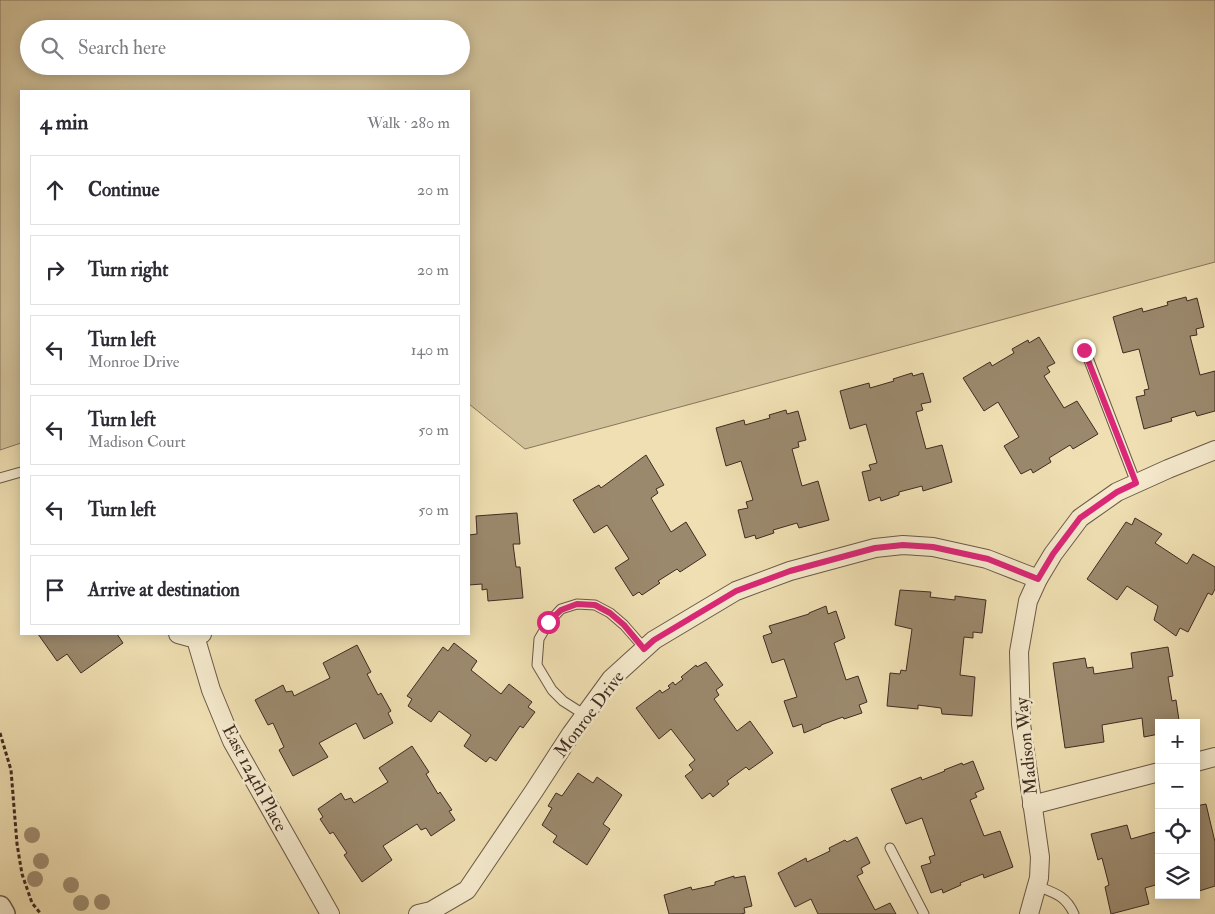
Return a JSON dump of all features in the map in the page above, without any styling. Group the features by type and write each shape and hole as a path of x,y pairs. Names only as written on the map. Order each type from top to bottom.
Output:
{"street":[{"name":"Madison Way","path":"1029,914 1039,878 1040,857 1021,724 1019,652 1028,601 1038,579 1053,554 1080,518 1117,492 1168,468 1215,450"},
{"name":"Monroe Drive","path":"418,914 432,911 467,890 571,734 611,679 654,640 736,591 790,571 875,548 903,545 933,547 988,559 1038,579"},
{"name":"East 124th Place","path":"192,635 211,690 232,741 330,914"},
{"path":"1200,761 1215,757"},
{"path":"1032,805 1155,773"},
{"path":"0,906 4,914"}],"lane":[{"path":"1084,350 1136,483"},
{"path":"0,478 20,472"},
{"path":"585,715 564,701 552,690 537,665 539,638 548,622 561,610 577,604 595,605 610,613 624,625 644,649"},
{"path":"890,848 924,914"},
{"path":"1037,886 1057,894 1070,904 1074,914"}],"path":[{"path":"0,733 11,770 17,844 22,874 32,903 41,914"}],"shaded area":[{"path":"0,0 1215,0 1215,262 525,449 470,405 470,90 20,90 20,443 0,450"}],"building":[{"path":"1186,297 1187,301 1197,298 1204,327 1196,329 1197,335 1190,336 1200,375 1215,371 1215,411 1197,416 1195,411 1171,418 1172,421 1144,429 1136,397 1145,395 1144,390 1149,389 1139,349 1123,353 1113,317 1142,308 1143,312 1168,305 1167,302"},
{"path":"1039,337 1055,363 1047,367 1050,372 1044,376 1064,408 1077,401 1098,434 1073,449 1070,445 1049,458 1051,462 1033,473 1031,469 1021,474 1004,446 1019,437 998,402 984,411 963,378 990,362 992,366 1014,353 1012,349 1028,340 1029,343"},
{"path":"912,373 913,376 923,373 931,402 921,404 923,410 916,412 926,449 942,445 952,482 923,491 922,486 899,492 899,495 881,501 880,497 869,501 862,472 871,470 869,465 877,463 866,424 850,429 840,391 869,383 870,388"},
{"path":"786,410 787,414 798,411 806,440 798,442 799,447 792,449 802,486 818,481 829,520 799,528 797,523 773,530 774,533 756,539 755,535 745,538 738,510 748,508 746,502 753,500 741,461 726,466 716,428 744,420 745,425 770,418 769,415"},
{"path":"646,455 664,485 656,489 658,493 651,498 671,532 686,522 706,555 680,572 677,569 658,581 660,583 642,595 639,592 633,596 615,568 629,559 607,525 594,533 573,500 599,485 601,488"},
{"path":"517,513 520,544 513,544 516,567 520,567 523,598 488,601 487,589 482,590 482,584 470,585 470,535 477,534 476,516"},
{"path":"1135,518 1162,534 1155,543 1187,564 1193,554 1215,567 1215,589 1212,595 1208,593 1188,632 1180,628 1176,636 1154,620 1158,606 1127,586 1117,600 1087,579 1126,522 1132,525"},
{"path":"900,590 931,592 930,597 955,600 955,596 986,600 982,633 973,632 973,638 964,637 960,675 975,677 972,716 942,714 941,708 918,705 918,709 887,706 890,673 900,674 901,670 906,671 912,629 895,625"},
{"path":"826,606 828,614 836,611 845,638 834,643 846,680 858,676 867,702 859,705 862,713 844,719 843,717 804,733 802,724 793,727 784,701 797,697 784,659 772,663 763,636 772,633 769,626 809,614"},
{"path":"39,635 118,635 123,643 81,673 67,654 57,661"},
{"path":"454,643 477,661 471,670 501,694 509,684 532,702 528,707 535,712 523,728 520,726 496,761 490,757 486,762 464,746 471,735 439,711 431,722 408,706 412,699 407,696 443,647 448,651"},
{"path":"357,645 371,672 367,674 378,695 381,693 391,711 388,713 393,723 364,739 356,723 319,743 328,757 293,776 279,750 284,747 273,723 268,725 255,700 283,685 286,692 292,691 294,696 330,678 323,663"},
{"path":"1168,647 1173,676 1168,677 1172,701 1176,700 1179,719 1155,719 1155,735 1144,737 1142,718 1102,725 1104,742 1065,748 1053,663 1085,658 1087,668 1093,667 1094,674 1133,668 1131,653"},
{"path":"706,662 723,685 716,690 719,695 714,699 737,731 750,721 773,753 749,770 746,767 727,781 729,784 713,797 710,793 702,799 685,776 693,770 689,765 695,760 671,729 659,739 636,708 660,690 662,693 670,688 668,686 673,682 675,685 683,679 681,677 696,665 697,667"},
{"path":"412,746 429,772 426,774 438,794 440,792 452,810 449,811 455,820 431,836 426,828 421,830 417,824 383,846 392,860 362,882 344,855 347,853 333,832 330,834 320,819 323,817 318,809 341,793 345,800 351,798 354,803 388,782 379,768"},
{"path":"973,761 984,789 975,793 977,797 970,800 984,836 1000,831 1013,867 984,878 983,874 960,883 961,885 943,893 942,889 931,893 921,866 931,863 929,857 935,855 922,818 906,824 891,789 921,777 922,780 962,763 963,765"},
{"path":"578,773 593,783 597,777 622,795 603,824 610,829 587,865 553,842 557,836 542,825 552,808 548,806 556,793 562,796"},
{"path":"1206,804 1215,842 1215,886 1200,891 1200,809 1200,805"},
{"path":"1127,825 1131,839 1155,832 1155,885 1145,888 1149,904 1111,914 1105,887 1109,885 1102,858 1098,860 1091,834"},
{"path":"857,837 870,863 861,868 863,873 857,876 875,910 890,903 896,914 818,914 811,899 795,907 778,873 806,858 807,862 830,851 829,848 845,840 847,842"},
{"path":"734,876 734,878 745,876 752,906 744,908 745,913 669,914 664,895 691,887 692,890 715,885 715,882"}],"route":[{"path":"548,622 561,610 577,604 595,605 610,613 624,625 644,649 654,640 736,591 790,571 875,548 903,545 933,547 988,559 1038,579 1053,554 1080,518 1117,492 1136,483 1084,350"}]}
